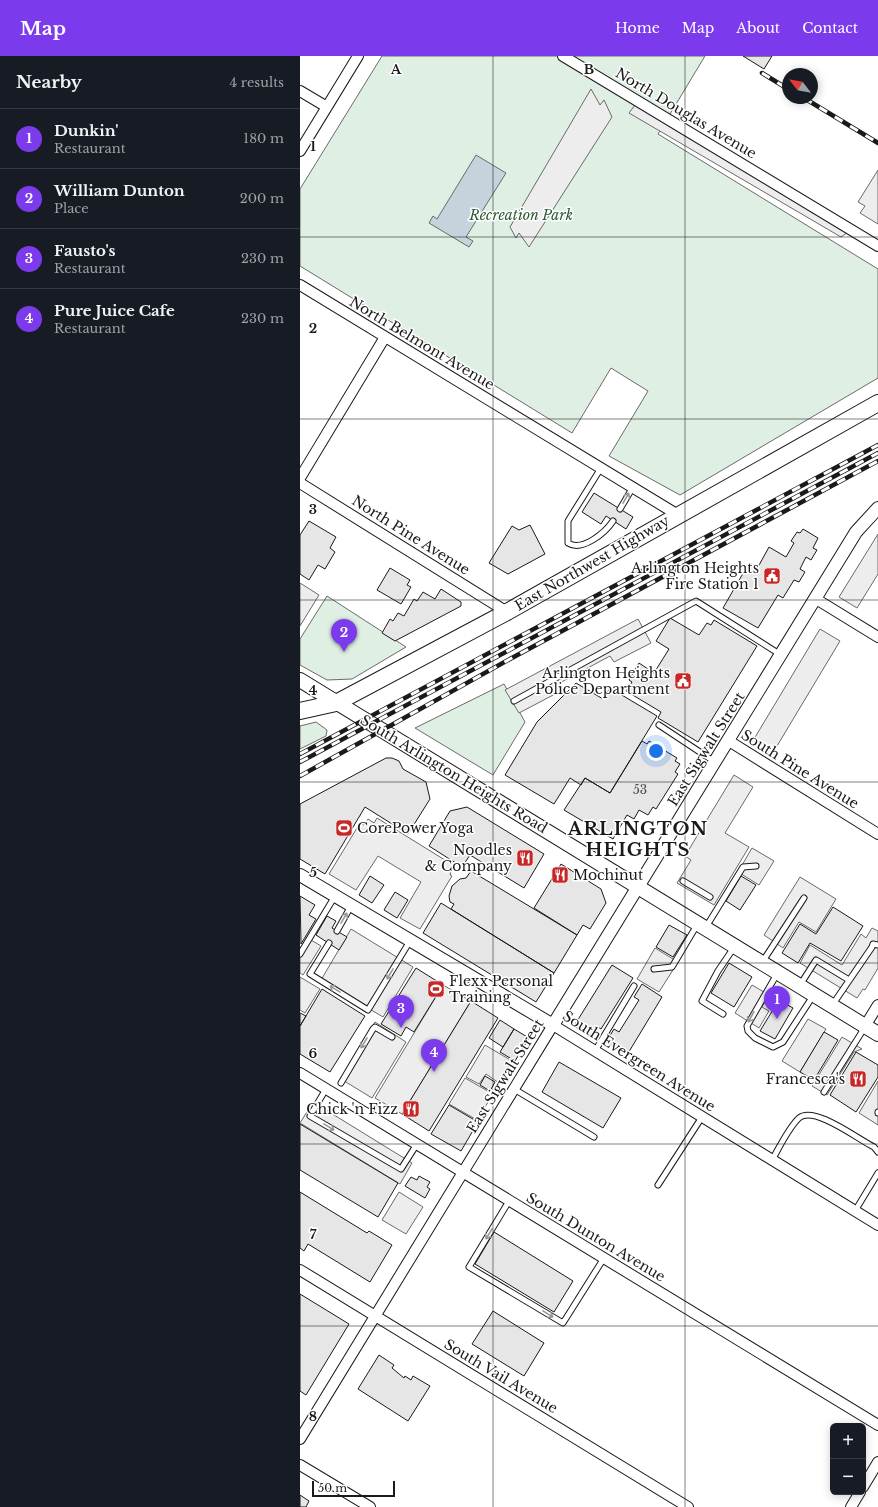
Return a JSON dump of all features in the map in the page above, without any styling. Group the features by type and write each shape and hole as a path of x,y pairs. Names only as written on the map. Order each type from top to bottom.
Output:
{"main road":[{"name":"East Northwest Highway","path":"300,712 336,703 507,612 878,403"},
{"name":"South Arlington Heights Road","path":"300,680 763,962 878,1034"}],"street":[{"path":"300,151 358,56"},
{"name":"North Douglas Avenue","path":"563,56 878,246"},
{"path":"300,91 327,107"},
{"name":"North Belmont Avenue","path":"300,285 678,515"},
{"path":"300,478 385,337"},
{"name":"North Pine Avenue","path":"300,483 507,612"},
{"name":"East Sigwalt Street","path":"300,1439 856,532 878,508"},
{"path":"816,599 878,637"},
{"name":"South Pine Avenue","path":"729,741 878,834"},
{"name":"South Evergreen Avenue","path":"300,876 595,1051 878,1225"},
{"path":"865,1026 878,1005"},
{"name":"South Dunton Avenue","path":"300,1073 878,1425"},
{"name":"South Vail Avenue","path":"300,1270 688,1507"},
{"path":"866,1482 878,1462"},
{"path":"300,1465 370,1507"},
{"path":"851,1507 858,1495"}],"lane":[{"path":"601,468 568,521 568,543 573,546 581,546 608,528 613,521"},
{"path":"620,509 632,487"},
{"path":"514,701 696,601 782,655"},
{"path":"659,725 715,763"},
{"path":"654,969 672,967 743,867 756,866"},
{"path":"683,881 710,898"},
{"path":"300,954 335,896"},
{"path":"763,962 804,898"},
{"path":"337,931 352,906"},
{"path":"329,943 310,974 368,1010 410,941"},
{"path":"832,1005 873,944 878,946"},
{"path":"723,1014 702,1001 718,971 736,946"},
{"path":"800,985 816,960 849,980"},
{"path":"778,972 747,1026 748,1031 755,1038 773,1047 779,1046 814,994"},
{"path":"595,1051 634,986"},
{"path":"824,1092 865,1026"},
{"path":"341,1083 375,1027 392,1037"},
{"path":"326,1089 310,1116 401,1169 417,1144"},
{"path":"514,1089 594,1137"},
{"path":"772,1160 799,1118 805,1115 813,1114 832,1122 874,1147 878,1152"},
{"path":"658,1185 702,1117"},
{"path":"855,1211 878,1173"},
{"path":"509,1201 469,1267 563,1323 604,1258"}],"green space":[{"name":"Recreation Park","path":"382,56 705,56 658,134 878,269 878,378 680,495 609,456 648,391 611,368 572,433 300,266 300,189"},
{"path":"327,596 406,647 352,679 327,680 300,665 300,639"},
{"path":"504,684 525,722 493,775 415,728"},
{"path":"316,722 327,730 326,736 300,749 300,726"}],"shaded area":[{"path":"591,89 600,105 604,100 612,117 529,247 519,233 516,238 510,227"},
{"path":"638,101 851,230 841,237 629,113"},
{"path":"476,155 506,173 466,237 473,241 469,247 429,223 433,216 437,219"},
{"path":"878,170 878,224 860,213 865,206 858,202"},
{"path":"878,534 878,574 857,608 839,597"},
{"path":"300,583 319,595 300,626"},
{"path":"638,619 651,643 614,662 610,656 554,686 557,693 519,713 505,690"},
{"path":"820,629 840,641 774,751 754,739"},
{"path":"734,775 753,787 725,833 749,847 714,905 677,883 691,860 685,856"},
{"path":"377,818 453,865 450,875 452,876 420,929 400,918 421,882 378,856 356,890 329,874 360,823 364,825 368,819 374,823"},
{"path":"752,848 774,861 759,885 738,872"},
{"path":"800,877 836,899 816,932 799,922 783,948 764,935"},
{"path":"872,928 878,931 878,968 865,990 863,989 857,998 800,963 810,945 842,965 861,934 866,938"},
{"path":"351,929 413,967 383,1017 321,980"},
{"path":"311,940 321,946 303,975 300,973 300,957"},
{"path":"655,948 678,962 659,992 637,979"},
{"path":"300,977 320,989 305,1013 300,1010"},
{"path":"443,985 471,1001 402,1114 375,1098"},
{"path":"752,985 769,995 762,1007 769,1011 759,1028 735,1013"},
{"path":"808,1019 826,1029 800,1072 782,1061"},
{"path":"375,1022 406,1042 372,1098 341,1079"},
{"path":"842,1037 862,1049 854,1052 827,1095 812,1086"},
{"path":"485,1045 512,1061 499,1083 486,1074 479,1084 466,1077"},
{"path":"465,1078 493,1094 477,1120 449,1104"},
{"path":"878,1081 878,1125 859,1113"},
{"path":"313,1102 412,1163 400,1184 300,1123"},
{"path":"399,1192 423,1207 406,1234 382,1220"}],"building":[{"path":"743,56 772,56 764,69"},
{"path":"594,493 633,517 626,529 606,516 601,524 582,512"},
{"path":"309,521 336,537 330,548 335,552 325,569 318,565 309,580 300,574 300,535"},
{"path":"530,525 545,554 508,574 489,563 512,526 519,530"},
{"name":"Arlington Heights Fire Station 1","path":"803,529 818,538 813,548 817,550 811,560 806,557 800,569 805,572 799,582 794,580 783,598 778,595 758,628 723,608 749,563 758,567 769,547 786,557 794,543 791,541 797,532 800,533"},
{"path":"390,568 410,580 407,585 411,587 401,604 377,590"},
{"path":"441,589 461,602 461,606 395,641 382,633 390,619 393,621 398,613 404,616 414,599 417,601 423,592 435,599"},
{"name":"Arlington Heights Police Department","path":"670,618 699,635 707,623 711,625 714,620 757,646 698,742 658,718 661,712 626,691 632,682 629,680 639,663 654,673 669,649 656,641"},
{"path":"576,683 603,699 610,688 657,716 610,793 585,778 581,785 570,778 554,804 505,775 537,722"},
{"path":"642,741 647,744 649,741 677,758 675,761 680,764 675,772 678,774 656,809 653,807 648,815 639,810 634,819 627,815 613,839 564,810 585,778 610,793"},
{"path":"386,758 392,758 399,761 403,769 426,782 430,799 408,834 365,807 325,874 300,859 300,804"},
{"path":"467,807 544,854 524,888 470,855 462,867 429,846 450,811"},
{"path":"561,864 601,889 606,903 590,929 583,925 577,935 534,908"},
{"path":"471,871 577,935 554,973 451,909 454,904 450,902 449,896 452,886 460,879 466,878"},
{"path":"370,876 384,885 372,903 359,895"},
{"path":"741,876 756,885 740,910 726,901"},
{"path":"395,892 408,900 397,918 384,910"},
{"path":"300,896 315,905 309,915 316,919 301,944"},
{"path":"441,903 554,973 536,1002 423,933"},
{"path":"833,907 863,926 841,961 810,943 798,963 782,953 800,924 816,934"},
{"path":"327,916 336,921 332,928 347,937 339,950 316,935"},
{"path":"669,925 687,935 673,957 656,947"},
{"path":"729,963 752,977 734,1007 711,993"},
{"path":"612,965 633,978 601,1029 598,1027 592,1037 574,1026"},
{"path":"416,968 443,985 414,1032 406,1027 401,1036 381,1024"},
{"path":"642,984 662,997 627,1055 606,1042 614,1029 619,1032 639,1000 634,997"},
{"path":"322,989 365,1016 330,1072 300,1054 300,1026"},
{"path":"779,1000 793,1008 775,1039 760,1031"},
{"path":"471,1001 498,1018 429,1131 402,1114"},
{"path":"300,1013 306,1016 300,1026"},
{"path":"500,1020 514,1029 503,1047 489,1038"},
{"path":"514,1029 529,1038 515,1061 500,1052"},
{"path":"824,1032 838,1040 814,1080 800,1072"},
{"path":"856,1052 878,1065 878,1077 856,1112 830,1095"},
{"path":"559,1062 621,1098 603,1128 542,1092"},
{"path":"485,1076 495,1082 490,1091 480,1085"},
{"path":"449,1105 478,1122 461,1151 431,1134"},
{"path":"300,1124 398,1183 378,1217 300,1170"},
{"path":"419,1176 430,1182 427,1187 430,1189 425,1198 405,1186 411,1177 417,1180"},
{"path":"300,1192 367,1233 369,1231 392,1245 370,1282 308,1244 304,1251 300,1248"},
{"path":"494,1232 573,1281 554,1312 475,1264"},
{"path":"300,1294 349,1324 306,1395 300,1391"},
{"path":"493,1311 544,1343 524,1376 472,1344"},
{"path":"379,1355 394,1365 392,1368 404,1378 405,1376 411,1380 413,1376 430,1386 408,1421 358,1389"},
{"path":"300,1495 309,1501 306,1507 300,1507"}],"railway":[{"path":"762,73 782,85"},
{"path":"814,104 878,143"},
{"path":"300,754 878,445"},
{"path":"300,762 878,453"},
{"path":"300,776 510,659 878,461"}],"place":[{"name":"Arlington Heights Fire Station 1","path":"772,576"},
{"name":"William Dunton","path":"344,652"},
{"name":"Arlington Heights Police Department","path":"683,681"},
{"name":"CorePower Yoga","path":"344,828"},
{"name":"Noodles & Company","path":"525,858"},
{"name":"Mochinut","path":"560,875"},
{"name":"Flexx Personal Training","path":"436,989"},
{"name":"Dunkin'","path":"777,1019"},
{"name":"Fausto's","path":"401,1028"},
{"name":"Pure Juice Cafe","path":"434,1072"},
{"name":"Francesca's","path":"858,1079"},
{"name":"Chick 'n Fizz","path":"411,1109"}],"district":[{"name":"ARLINGTON HEIGHTS","path":"638,839"}]}
